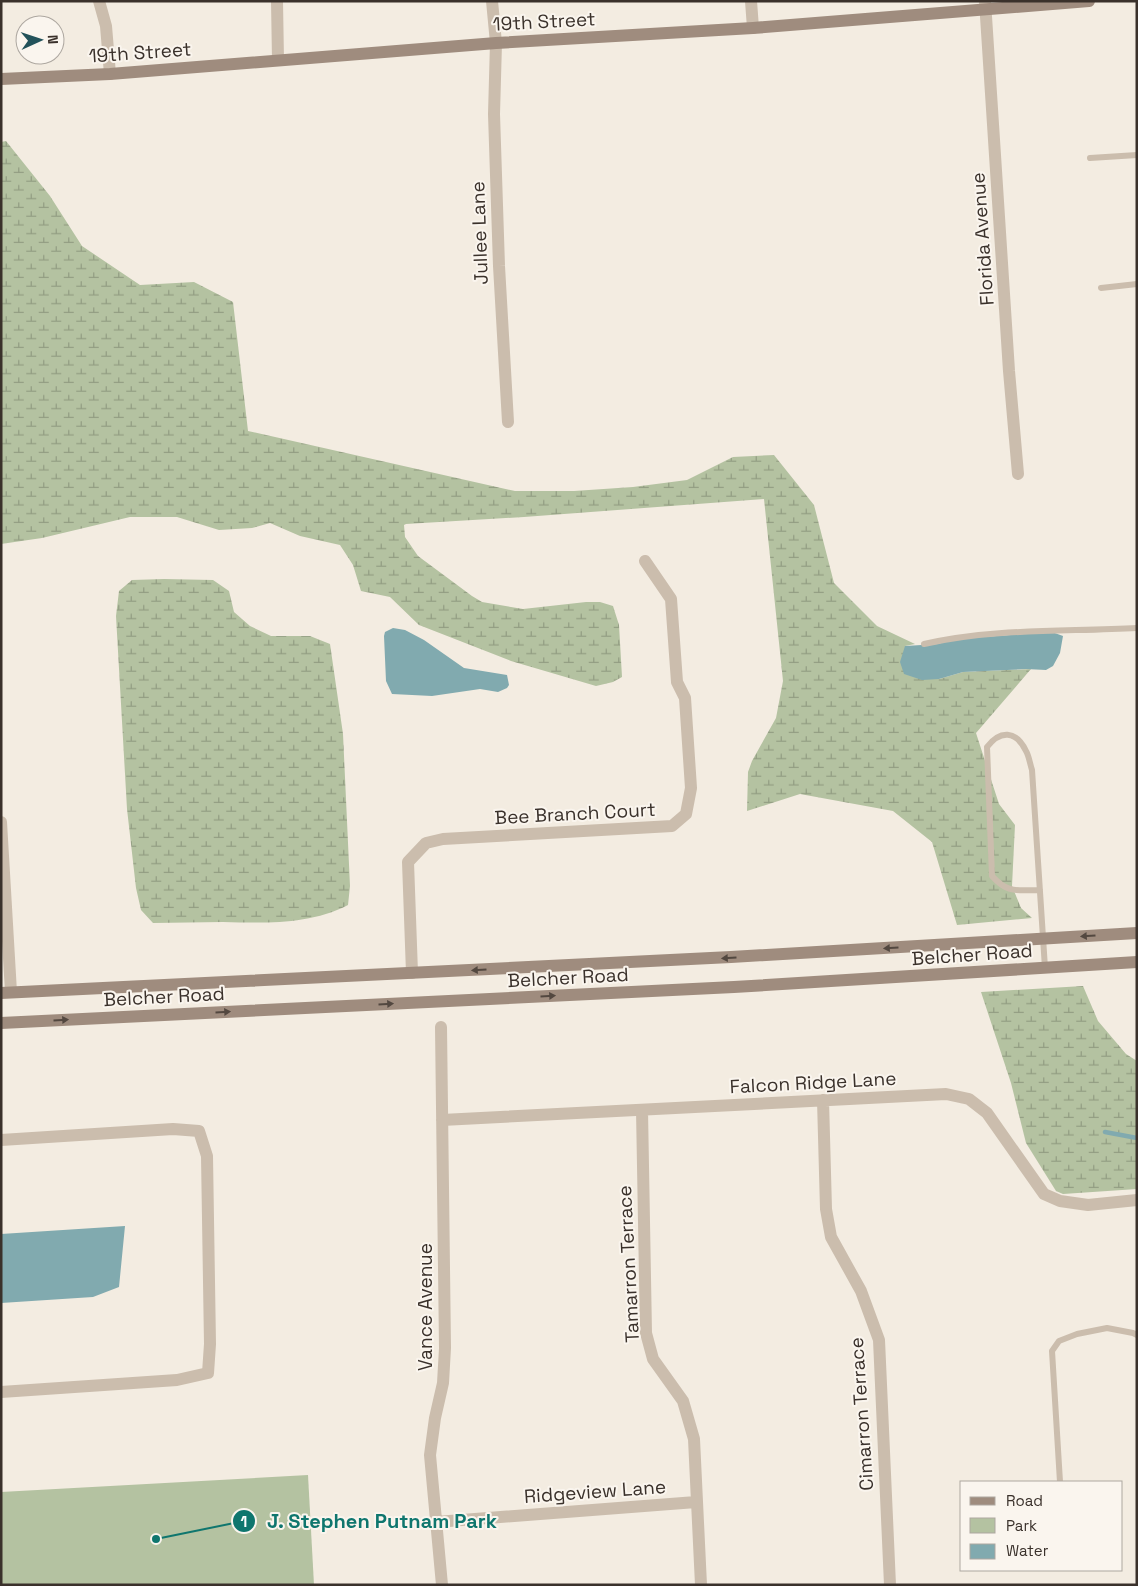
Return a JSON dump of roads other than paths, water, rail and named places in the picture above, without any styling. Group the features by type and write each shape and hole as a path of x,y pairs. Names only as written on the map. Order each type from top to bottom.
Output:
{"main road":[{"name":"19th Street","path":"1,79 110,74 496,43 753,28 985,5 1089,1"},
{"name":"Belcher Road","path":"6,993 741,957 1137,933"},
{"name":"Belcher Road","path":"1,1023 744,987 1137,962"}],"street":[{"path":"99,1 106,26 110,74"},
{"path":"277,1 278,60"},
{"name":"Jullee Lane","path":"492,1 496,43 494,114 499,266 508,422"},
{"path":"752,1 753,28"},
{"name":"Florida Avenue","path":"985,5 1009,371 1018,474"},
{"name":"Bee Branch Court","path":"412,973 408,862 426,843 443,839 672,826 686,814 691,788 685,698 677,682 671,599 644,560"},
{"path":"1,822 6,993"},
{"name":"Vance Avenue","path":"441,1027 445,1348 443,1383 435,1418 430,1455 442,1585"},
{"name":"Falcon Ridge Lane","path":"442,1120 946,1094 970,1099 987,1113 1044,1194 1060,1201 1088,1205 1137,1200"},
{"name":"Cimarron Terrace","path":"823,1100 826,1209 831,1237 861,1291 879,1340 890,1585"},
{"name":"Tamarron Terrace","path":"642,1110 646,1333 653,1359 683,1401 694,1439 701,1585"},
{"path":"1,1140 173,1129 199,1131 207,1156 210,1344 208,1374 177,1380 1,1392"},
{"name":"Ridgeview Lane","path":"436,1522 696,1502"}],"lane":[{"path":"1090,158 1137,155"},
{"path":"1101,288 1137,284"},
{"path":"924,644 962,637 1137,628"},
{"path":"1040,890 1010,890 1001,886 992,876 986,747 993,739 1002,735 1010,735 1019,739 1027,751 1032,770 1040,890 1045,968"},
{"path":"1060,1481 1052,1352 1059,1341 1077,1334 1107,1328 1137,1335"}],"water":[{"path":"393,628 405,630 424,640 464,668 507,675 509,685 498,692 480,689 432,696 392,694 386,681 384,636 385,632"},
{"path":"1052,632 1063,636 1060,653 1053,666 1046,670 963,672 939,679 922,680 904,674 900,662 905,646 938,644 953,639"},
{"path":"125,1226 119,1287 93,1297 1,1303 1,1234"}],"waterway":[{"path":"1105,1132 1137,1138"}],"place":[{"name":"J. Stephen Putnam Park","path":"156,1539"}]}
